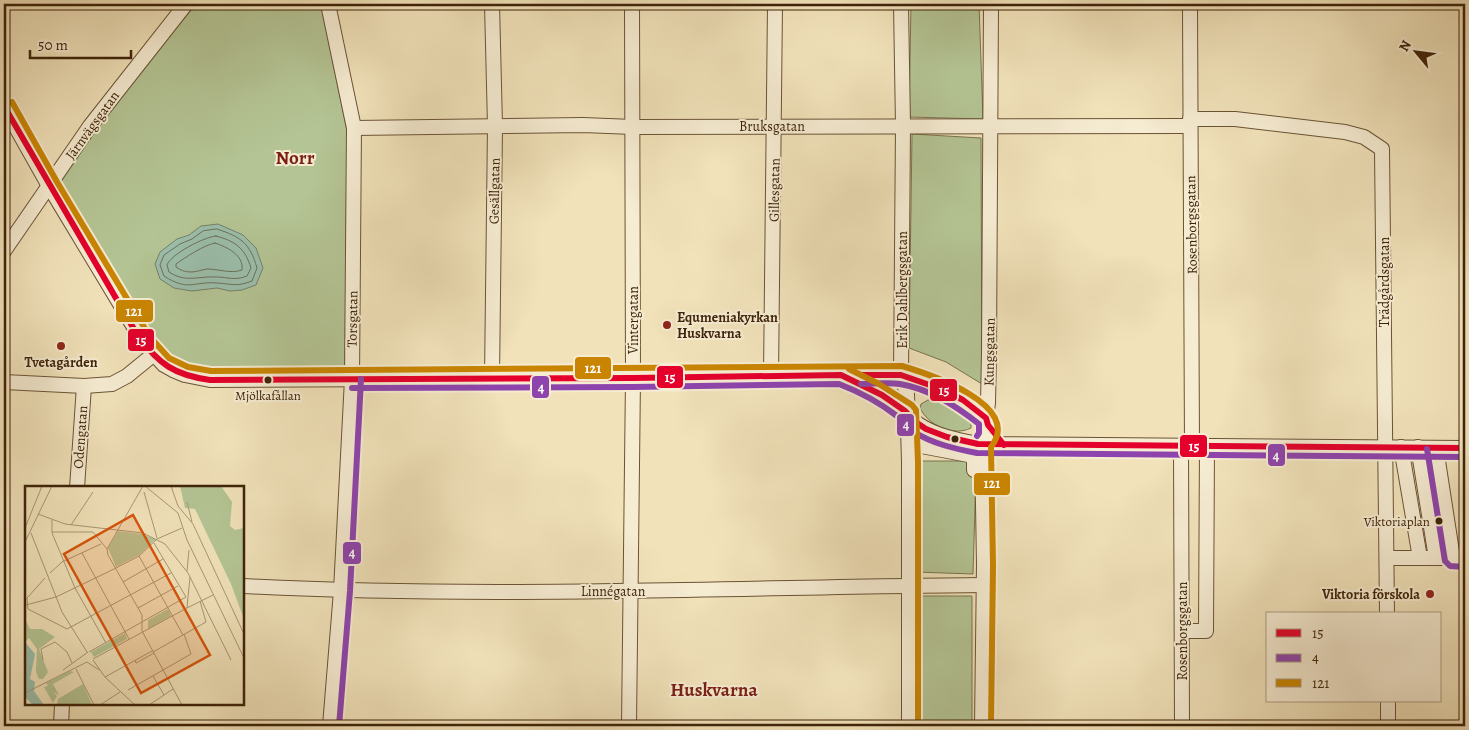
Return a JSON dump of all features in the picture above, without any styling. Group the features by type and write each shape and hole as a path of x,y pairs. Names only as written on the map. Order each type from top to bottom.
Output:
{"street":[{"name":"Järnvägsgatan","path":"4,251 90,126 186,4"},
{"name":"Torsgatan","path":"328,4 354,128 352,378 341,591 330,726"},
{"name":"Gesällgatan","path":"492,4 495,126 492,378"},
{"name":"Vintergatan","path":"629,726 633,378 632,4"},
{"name":"Gillesgatan","path":"771,376 775,4"},
{"name":"Erik Dahlbergsgatan","path":"901,4 903,126 901,375 907,394 909,462 909,726"},
{"name":"Kungsgatan","path":"982,726 984,585 982,443 988,438 986,421 989,353 991,4"},
{"name":"Rosenborgsgatan","path":"1182,726 1182,575 1187,446 1190,4"},
{"path":"4,106 49,186 134,328 164,365 190,376 210,380 901,375 936,386 963,400 986,421 1004,445"},
{"name":"Trädgårdsgatan","path":"1190,122 1235,119 1345,132 1364,137 1382,149 1387,612"},
{"name":"Bruksgatan","path":"354,128 495,126 990,126 1190,122"},
{"path":"4,382 84,386 112,384 127,376 154,354"},
{"path":"841,375 874,391 907,412 918,424 944,436 978,444 1465,448"},
{"path":"907,394 916,385 923,383"},
{"name":"Odengatan","path":"77,486 84,386"},
{"path":"916,445 974,456 974,470"},
{"path":"1182,631 1206,631 1207,446"},
{"path":"1401,447 1420,558"},
{"path":"1418,447 1436,558"},
{"path":"1387,558 1459,558 1436,448"},
{"path":"1182,575 1206,575"},
{"name":"Linnégatan","path":"244,586 341,591 630,591 984,585"},
{"path":"1388,702 1388,726"},
{"path":"61,726 62,705"}],"shaded area":[{"name":"Mjölkafållan","path":"196,4 321,4 347,131 345,369 208,371 185,367 152,348 56,189 96,129"},
{"path":"911,4 979,4 983,119 909,117"},
{"path":"912,134 981,138 982,384 946,362 909,348"},
{"path":"928,400 947,404 958,410 967,418 971,428 957,431 942,428 935,424 929,420 920,408 921,404"},
{"path":"914,461 971,461 976,474 973,574 915,572"},
{"path":"916,596 972,596 972,726 917,726"}],"water":[{"path":"218,224 243,235 256,248 263,268 256,285 242,290 230,291 217,288 192,291 174,288 160,279 155,264 160,252 177,239 189,235 201,226"}],"transit line":[{"name":"121","path":"12,102 57,182 150,337 169,358 188,367 211,371 902,366 932,376 969,394 984,405 995,418 998,432 991,447 993,565 991,726"},
{"name":"15","path":"4,106 138,336 153,354 168,367 197,378 210,380 841,375 882,395 926,429 947,437 978,444 1465,448"},
{"name":"121","path":"849,369 879,384 912,405 916,410 918,462 918,726"},
{"name":"15","path":"862,375 901,375 944,390 963,400 986,418 988,425 1004,445"},
{"name":"4","path":"339,726 350,591 361,379"},
{"name":"4","path":"352,388 839,384 862,394 884,407 921,436 945,446 977,453 1465,457"},
{"name":"4","path":"861,384 900,384 932,394 979,424 977,436"},
{"name":"4","path":"1427,449 1445,561 1450,566 1465,567"}],"place":[{"name":"Equmeniakyrkan Huskvarna","path":"667,325"},
{"name":"Tvetagården","path":"61,346"},
{"name":"Mjölkafållan","path":"268,380"},
{"name":"Viktoriaplan","path":"1439,521"},
{"name":"Viktoria förskola","path":"1430,594"}],"district":[{"name":"Norr","path":"295,157"},
{"name":"Huskvarna","path":"714,689"}]}
